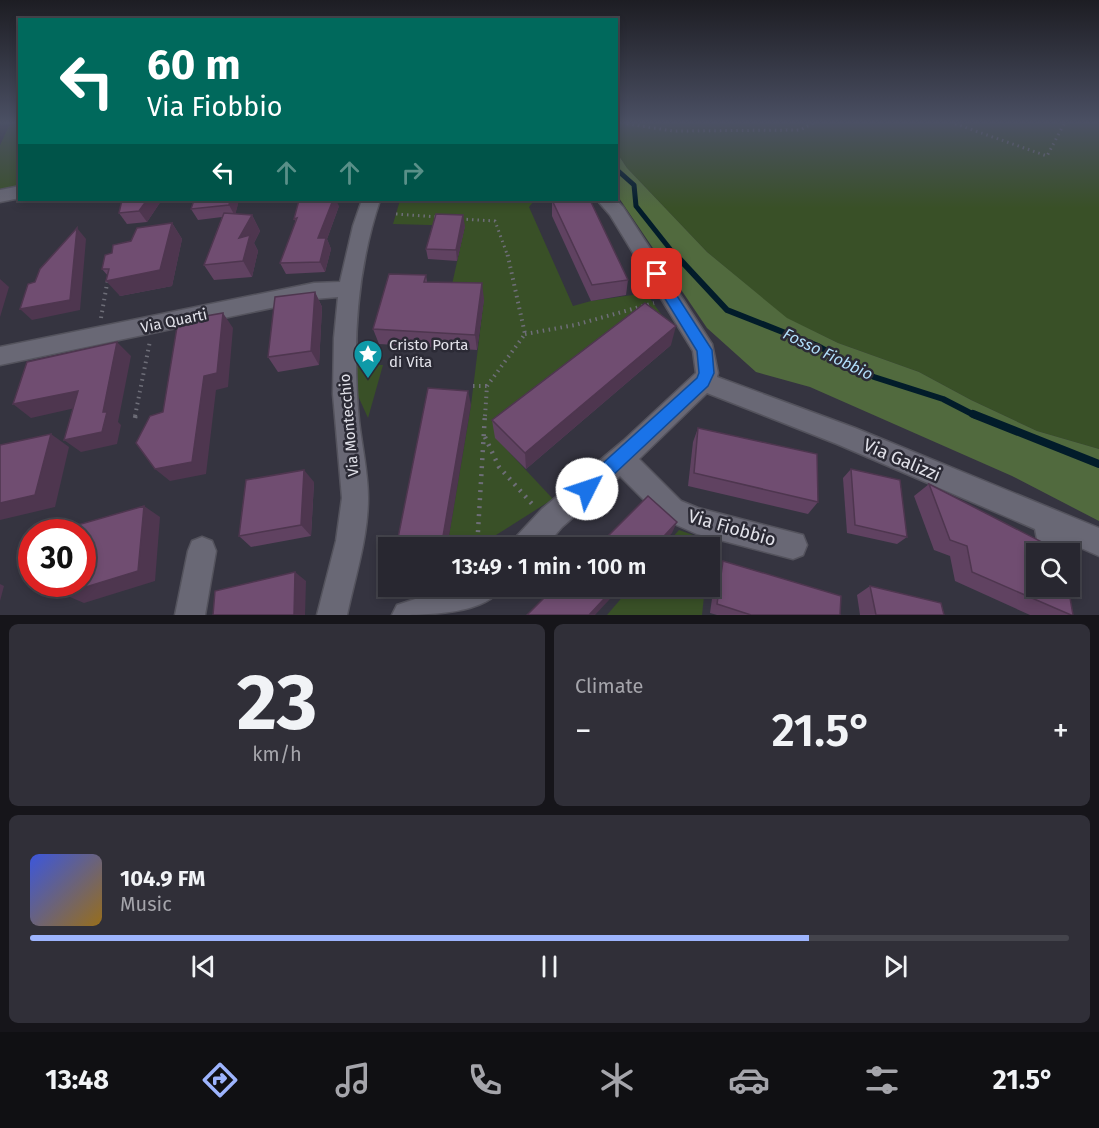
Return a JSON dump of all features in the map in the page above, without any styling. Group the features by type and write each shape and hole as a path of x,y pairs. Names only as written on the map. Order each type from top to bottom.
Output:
{"street":[{"path":"0,196 18,192"},
{"name":"Via Montecchio","path":"332,615 355,501 344,365 344,323 365,213 371,201"},
{"path":"535,537 552,518 621,459 703,382 707,373 705,350 616,211 607,201"},
{"name":"Via Quarti","path":"0,356 314,291 349,289"},
{"name":"Via Galizzi","path":"703,382 846,436 1099,542"},
{"name":"Via Fiobbio","path":"621,459 672,510 697,521 793,545"},
{"path":"1047,520 1052,543"},
{"path":"189,615 202,550"},
{"path":"407,615 437,608 466,597"}],"path":[{"path":"1032,151 1047,156 1050,151"},
{"path":"396,214 495,221 506,250 525,334"},
{"path":"98,336 109,272"},
{"path":"478,537 486,386 525,334 576,325 672,298"},
{"path":"135,418 153,326"},
{"path":"473,386 486,386"},
{"path":"484,434 499,467 529,502 552,518"}],"green space":[{"path":"0,151 18,151 18,190 0,192"},
{"path":"618,151 1099,151 1099,449 1037,431 919,372 838,343 786,318 707,252 627,168"},
{"path":"618,154 627,168 707,252 787,318 838,343 919,372 1037,431 1099,449 1099,521 1012,476 810,387 756,372 707,328 618,196"},
{"path":"400,201 534,201 529,207 573,306 646,293 661,314 597,342 495,437 553,499 493,537 449,537 471,405 484,299 449,298 465,226 393,224"},
{"path":"344,365 383,365 368,418"},
{"path":"679,530 699,537 673,537"},
{"path":"622,597 704,597 702,615 607,615"}],"building":[{"path":"122,201 146,201 139,211 119,213"},
{"path":"194,201 230,201 229,205 191,209"},
{"path":"299,201 333,201 318,238 326,238 320,262 280,263 297,218 294,219"},
{"path":"552,201 590,201 628,280 592,285"},
{"path":"224,213 252,215 239,238 250,235 243,261 204,265"},
{"path":"436,214 463,215 456,250 426,249"},
{"path":"172,223 160,270 106,281 109,269 102,269 105,255 112,253 113,245 131,241 137,228"},
{"path":"77,228 70,300 20,309 28,284 35,282 40,269"},
{"path":"389,274 426,275 424,282 482,283 475,335 373,329"},
{"path":"315,292 311,351 268,357 275,297"},
{"path":"645,303 676,326 525,453 492,420"},
{"path":"223,313 217,373 204,376 192,462 155,469 136,443 150,416 163,412 178,321"},
{"path":"117,342 103,412 107,412 102,432 64,440 78,391 13,404 27,362"},
{"path":"428,388 468,391 443,537 398,537"},
{"path":"698,428 817,454 818,502 694,473"},
{"path":"51,434 35,495 0,503 0,445"},
{"path":"851,469 900,480 907,537 855,525"},
{"path":"304,470 301,525 239,536 246,480"},
{"path":"929,484 1044,543 1026,543 1026,595 972,572 967,546 950,540"},
{"path":"648,496 677,522 663,537 607,537"},
{"path":"144,506 138,571 96,584 96,520"},
{"path":"723,561 841,596 840,615 751,615 717,604 718,597 720,597"},
{"path":"295,572 294,615 213,615 215,591"},
{"path":"870,586 941,603 944,615 876,615"},
{"path":"545,597 606,597 589,615 527,615"},
{"path":"1030,597 1070,597 1073,615"}],"waterway":[{"name":"Fosso Fiobbio","path":"618,171 634,185 636,206 674,254"},
{"name":"Fosso Fiobbio","path":"673,252 727,310 818,346 874,377 943,399 976,416"},
{"name":"Fosso Fiobbio","path":"973,414 1099,464"}],"place":[{"name":"Cristo Porta di Vita","path":"368,380"}],"route":[{"path":"587,489 703,382 707,373 705,350 657,274"}]}
